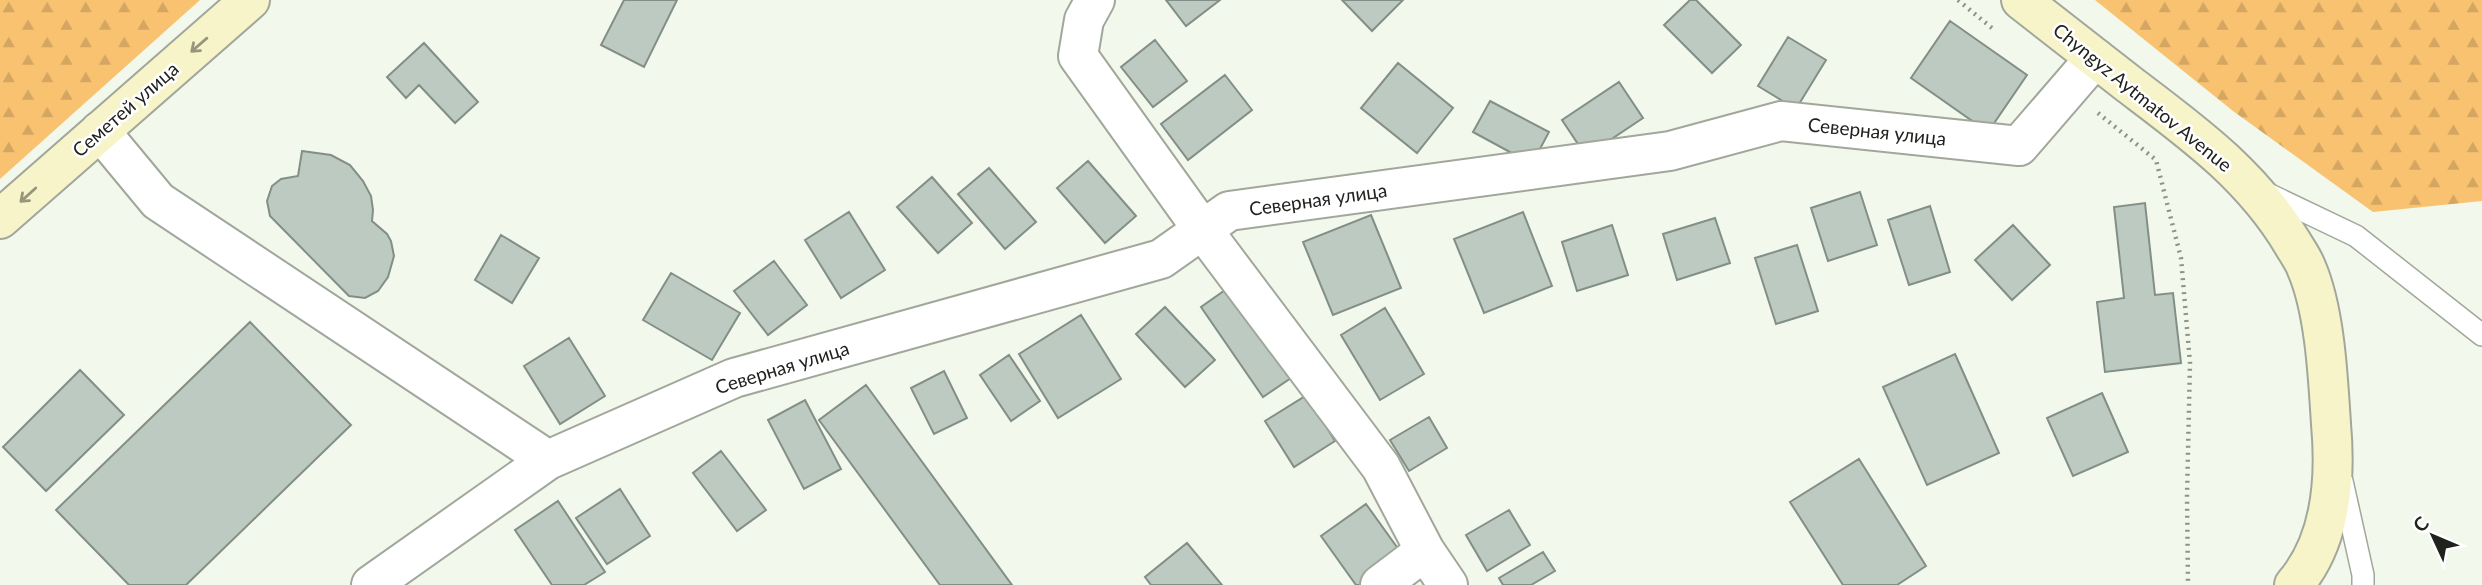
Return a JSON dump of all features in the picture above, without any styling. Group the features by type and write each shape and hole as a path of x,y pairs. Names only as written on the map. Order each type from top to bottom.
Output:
{"main road":[{"name":"Семетей улица","path":"0,219 250,0"},
{"name":"Chyngyz Aytmatov Avenue","path":"2021,0 2203,140 2252,186 2280,223 2306,267 2317,306 2328,375 2332,435 2331,499 2321,541 2294,585"}],"street":[{"path":"1095,0 1084,20 1078,56 1202,229 1381,467 1425,551 1448,585"},
{"name":"Северная улица","path":"371,585 548,460 734,378 1161,259 1229,211 1670,151 1781,121 2019,146 2095,58"},
{"path":"100,131 158,201 548,460"},
{"path":"1380,585 1425,551"}],"lane":[{"path":"2252,186 2356,236 2482,335"},
{"path":"2332,435 2363,585"}],"path":[{"path":"1958,0 1999,34"},
{"path":"2068,89 2156,160 2181,258 2190,363 2188,585"}],"green space":[{"path":"0,0 200,0 0,179"},
{"path":"2095,0 2482,0 2482,201 2373,212 2233,111"}],"building":[{"path":"624,0 677,0 644,67 601,45"},
{"path":"1166,0 1220,0 1186,26"},
{"path":"1342,0 1403,0 1372,31"},
{"path":"1690,0 1696,0 1741,45 1712,73 1664,25"},
{"path":"1950,21 2027,75 1988,132 1911,78"},
{"path":"1788,37 1826,60 1796,109 1758,86"},
{"path":"1155,40 1187,81 1153,107 1121,67"},
{"path":"424,43 478,102 455,123 419,85 406,98 387,77"},
{"path":"1398,63 1453,108 1417,153 1361,108"},
{"path":"1225,75 1252,110 1188,160 1161,124"},
{"path":"1619,82 1643,118 1586,156 1562,120"},
{"path":"1490,101 1549,132 1532,164 1473,132"},
{"path":"302,151 331,155 350,165 371,196 372,221 391,241 394,256 388,277 378,291 365,298 349,296 270,216 267,201 272,186 281,179 298,176"},
{"path":"1088,161 1136,216 1105,243 1057,188"},
{"path":"989,168 1036,222 1005,249 958,194"},
{"path":"932,177 972,223 938,253 897,207"},
{"path":"1860,192 1877,245 1828,261 1811,208"},
{"path":"2145,203 2155,295 2173,293 2181,363 2105,372 2097,302 2124,298 2114,207"},
{"path":"1930,206 1950,272 1909,285 1888,220"},
{"path":"849,212 885,270 841,298 805,240"},
{"path":"1523,212 1552,286 1484,313 1454,239"},
{"path":"1371,215 1401,288 1333,315 1303,242"},
{"path":"1715,218 1730,263 1677,280 1663,234"},
{"path":"1612,225 1628,275 1577,291 1562,242"},
{"path":"2013,225 2050,265 2012,300 1975,260"},
{"path":"501,235 539,258 512,303 475,280"},
{"path":"1797,245 1818,311 1776,324 1755,258"},
{"path":"774,261 807,305 768,335 734,291"},
{"path":"671,273 740,313 712,360 643,320"},
{"path":"1231,286 1294,376 1263,397 1201,307"},
{"path":"1165,307 1215,360 1185,387 1136,334"},
{"path":"1385,308 1424,374 1380,400 1341,335"},
{"path":"1081,315 1121,379 1058,418 1019,354"},
{"path":"250,322 351,425 186,585 129,585 56,510"},
{"path":"569,338 605,396 560,424 524,366"},
{"path":"1955,354 1999,453 1927,485 1883,387"},
{"path":"1009,355 1040,401 1011,421 980,375"},
{"path":"80,370 124,415 46,491 3,447"},
{"path":"944,371 967,418 934,434 911,388"},
{"path":"866,385 1012,585 940,585 819,420"},
{"path":"2102,393 2128,452 2073,476 2047,418"},
{"path":"1307,395 1335,441 1294,467 1265,421"},
{"path":"805,400 841,469 804,489 768,420"},
{"path":"1429,417 1447,448 1409,471 1390,440"},
{"path":"721,451 766,510 737,531 693,473"},
{"path":"1859,459 1926,566 1897,585 1843,585 1790,502"},
{"path":"620,489 650,536 607,564 576,518"},
{"path":"558,501 605,572 584,585 552,585 515,530"},
{"path":"1366,504 1404,557 1364,585 1356,585 1321,536"},
{"path":"1509,510 1530,545 1487,571 1466,535"},
{"path":"1187,543 1222,585 1151,585 1145,577"},
{"path":"1543,552 1555,571 1531,585 1503,585 1499,578"}]}
